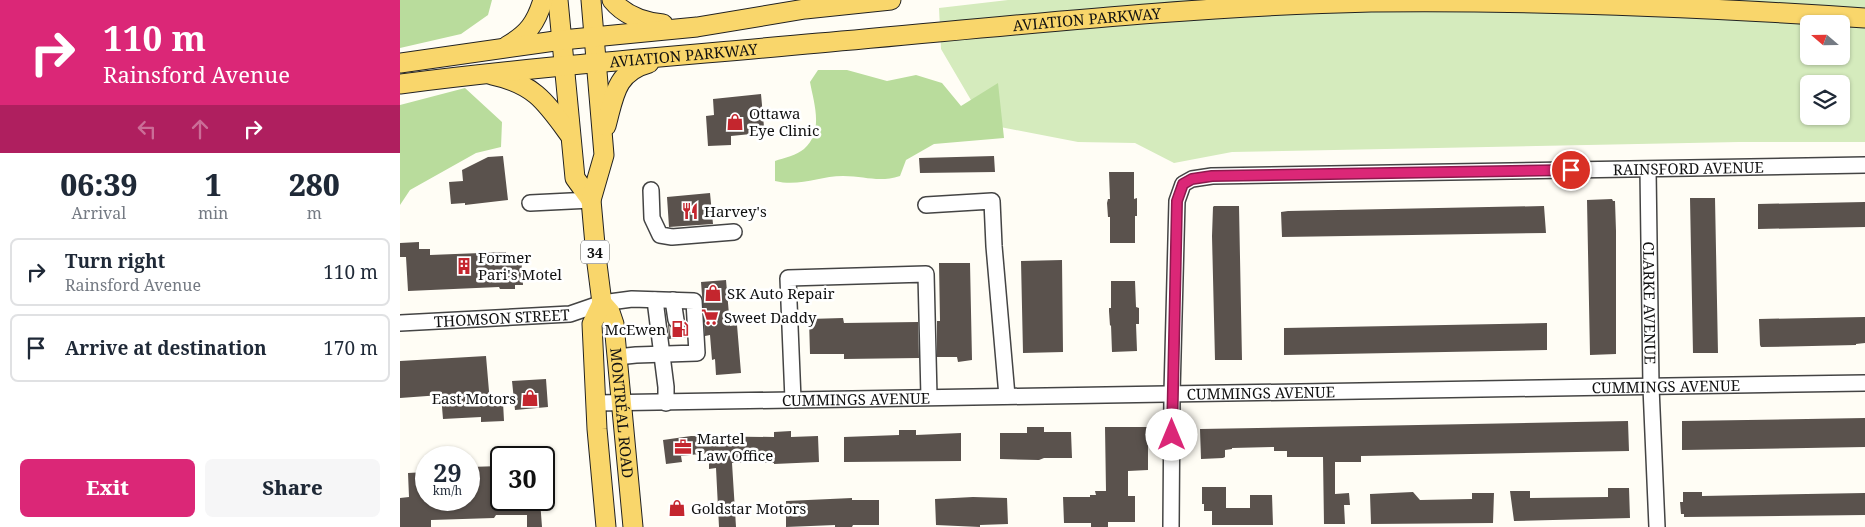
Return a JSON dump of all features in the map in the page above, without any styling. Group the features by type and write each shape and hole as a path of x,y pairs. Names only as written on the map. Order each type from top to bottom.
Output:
{"main road":[{"path":"500,50 520,39 529,30 535,22 544,0"},
{"path":"558,0 575,178 592,200"},
{"name":"MONTRÉAL ROAD","path":"591,0 604,155 592,200 602,303 592,324 596,404 606,527"},
{"path":"612,0 626,14 645,22 697,27"},
{"name":"AVIATION PARKWAY","path":"400,63 562,40 697,27 805,10 891,0"},
{"name":"AVIATION PARKWAY","path":"400,84 563,65 1023,24 1368,2 1464,0 1639,4 1865,18"},
{"path":"602,137 622,78 636,67 670,56"},
{"path":"484,74 512,80 538,95 570,135"},
{"name":"MONTRÉAL ROAD","path":"602,303 610,312 614,324 633,527"}],"street":[{"name":"RAINSFORD AVENUE","path":"1172,393 1177,201 1183,184 1192,179 1212,176 1865,165"},
{"name":"CLARKE AVENUE","path":"1648,168 1651,387 1657,527"},
{"path":"651,190 652,218 660,235 734,232"},
{"path":"530,203 592,200"},
{"path":"926,205 992,201 1007,396"},
{"path":"793,400 788,278 926,274 929,397"},
{"name":"THOMSON STREET","path":"400,323 570,314 602,303 632,299 694,301 697,353 679,346 660,354"},
{"path":"655,300 660,354 666,387 666,403"},
{"path":"673,300 676,320"},
{"path":"616,357 660,354"},
{"name":"CUMMINGS AVENUE","path":"596,404 1865,383"},
{"path":"1171,527 1172,393"}],"green space":[{"path":"400,0 492,0 488,15 461,34 400,48"},
{"path":"1008,0 1865,0 1865,142 1739,142 1232,152 1174,163 1135,143 1078,142 985,124 941,49 939,8"},
{"path":"818,70 847,70 887,81 916,75 942,83 961,106 998,83 1004,138 934,144 906,160 900,176 892,178 834,176 793,183 775,181 775,161 804,149 814,134 816,117 810,82"},
{"path":"465,88 502,122 501,147 476,153 410,190 400,205 400,105"}],"building":[{"name":"Ottawa Eye Clinic","path":"761,94 764,127 760,127 761,133 731,136 731,145 708,146 706,116 714,115 713,99"},
{"path":"503,156 508,200 465,205 465,203 451,204 449,182 463,181 462,170 488,157"},
{"path":"994,156 995,172 920,173 919,158"},
{"path":"1109,172 1134,172 1134,199 1137,198 1135,243 1110,243 1110,217 1108,217 1107,203 1108,199 1110,199"},
{"name":"Harvey's","path":"710,193 713,224 669,227 667,197"},
{"path":"1690,198 1715,198 1718,353 1693,353"},
{"path":"1612,199 1615,201 1616,231 1616,354 1590,355 1587,200"},
{"path":"1865,202 1865,227 1758,229 1758,204"},
{"path":"1214,206 1239,206 1242,360 1215,360 1212,236"},
{"path":"1544,206 1546,233 1282,237 1281,212 1288,211"},
{"name":"Former Pari's Motel","path":"419,242 419,249 430,249 430,255 506,252 506,255 521,255 523,285 515,285 515,289 500,289 499,287 408,291 406,257 400,257 400,243"},
{"path":"1062,260 1063,352 1023,353 1021,261"},
{"path":"939,263 970,263 972,360 958,362 957,357 937,357 937,321 940,321"},
{"path":"726,280 730,326 737,325 741,373 716,375 715,359 712,360 710,335 705,336 701,282"},
{"path":"1111,281 1135,281 1136,307 1139,308 1139,324 1136,324 1137,351 1112,352 1109,311 1109,308 1111,308"},
{"path":"1865,317 1865,343 1856,345 1761,347 1760,345 1759,319"},
{"path":"843,318 844,323 918,322 919,358 844,359 844,354 810,354 809,319"},
{"path":"685,319 687,337 669,339 668,324 672,328 678,329 684,324"},
{"path":"1547,323 1547,350 1284,355 1284,328"},
{"path":"486,356 490,403 503,402 504,421 481,422 481,417 443,419 441,395 400,398 400,361"},
{"name":"East Motors","path":"546,379 548,407 515,410 512,381"},
{"path":"1865,418 1865,447 1682,450 1682,421"},
{"path":"1628,421 1629,451 1361,456 1361,462 1335,462 1335,494 1349,493 1350,505 1344,505 1345,524 1324,524 1323,457 1287,457 1287,451 1274,451 1274,447 1232,448 1225,450 1225,457 1223,458 1201,459 1200,429"},
{"path":"1027,427 1044,427 1044,432 1071,432 1072,458 1044,458 1039,460 1000,459 1000,433 1027,433"},
{"path":"1105,427 1148,427 1148,470 1128,471 1128,496 1135,496 1135,522 1108,522 1108,527 1091,527 1091,523 1064,523 1063,497 1090,497 1090,495 1096,495 1095,491 1106,491"},
{"path":"899,430 916,430 916,435 961,433 961,461 844,462 844,437 899,435"},
{"path":"791,431 791,437 818,436 819,462 732,463 736,527 719,527 716,468 709,469 709,453 681,456 682,462 666,464 663,440 691,436 774,437 774,432"},
{"path":"490,466 490,511 541,511 542,527 527,527 527,515 496,515 494,518 431,520 431,527 400,527 400,498 409,497 408,473 415,473 415,511 480,511 480,467"},
{"path":"1202,487 1226,487 1226,508 1250,508 1250,495 1272,495 1273,525 1212,525 1212,511 1204,511 1204,504 1202,504"},
{"path":"1608,488 1629,488 1630,518 1514,521 1510,491 1530,491 1530,498 1608,497"},
{"path":"1413,492 1420,500 1472,499 1472,493 1494,493 1493,523 1371,524 1370,494"},
{"path":"1683,492 1702,492 1702,496 1865,493 1865,515 1684,517 1684,514 1681,514 1680,502 1683,502"},
{"path":"852,498 852,500 879,500 879,525 786,527 786,501"},
{"path":"1007,498 1008,524 980,525 980,527 936,525 935,499"}],"tunnel":[{"path":"676,320 678,338"}],"place":[{"name":"Ottawa Eye Clinic","path":"735,122"},
{"name":"Harvey's","path":"690,211"},
{"name":"Former Pari's Motel","path":"464,266"},
{"name":"SK Auto Repair","path":"713,293"},
{"name":"Sweet Daddy","path":"710,317"},
{"name":"McEwen","path":"680,329"},
{"name":"East Motors","path":"530,398"},
{"name":"Martel Law Office","path":"683,447"},
{"name":"Goldstar Motors","path":"677,508"}],"route":[{"path":"1172,435 1177,201 1183,184 1192,179 1212,176 1571,170"}]}
